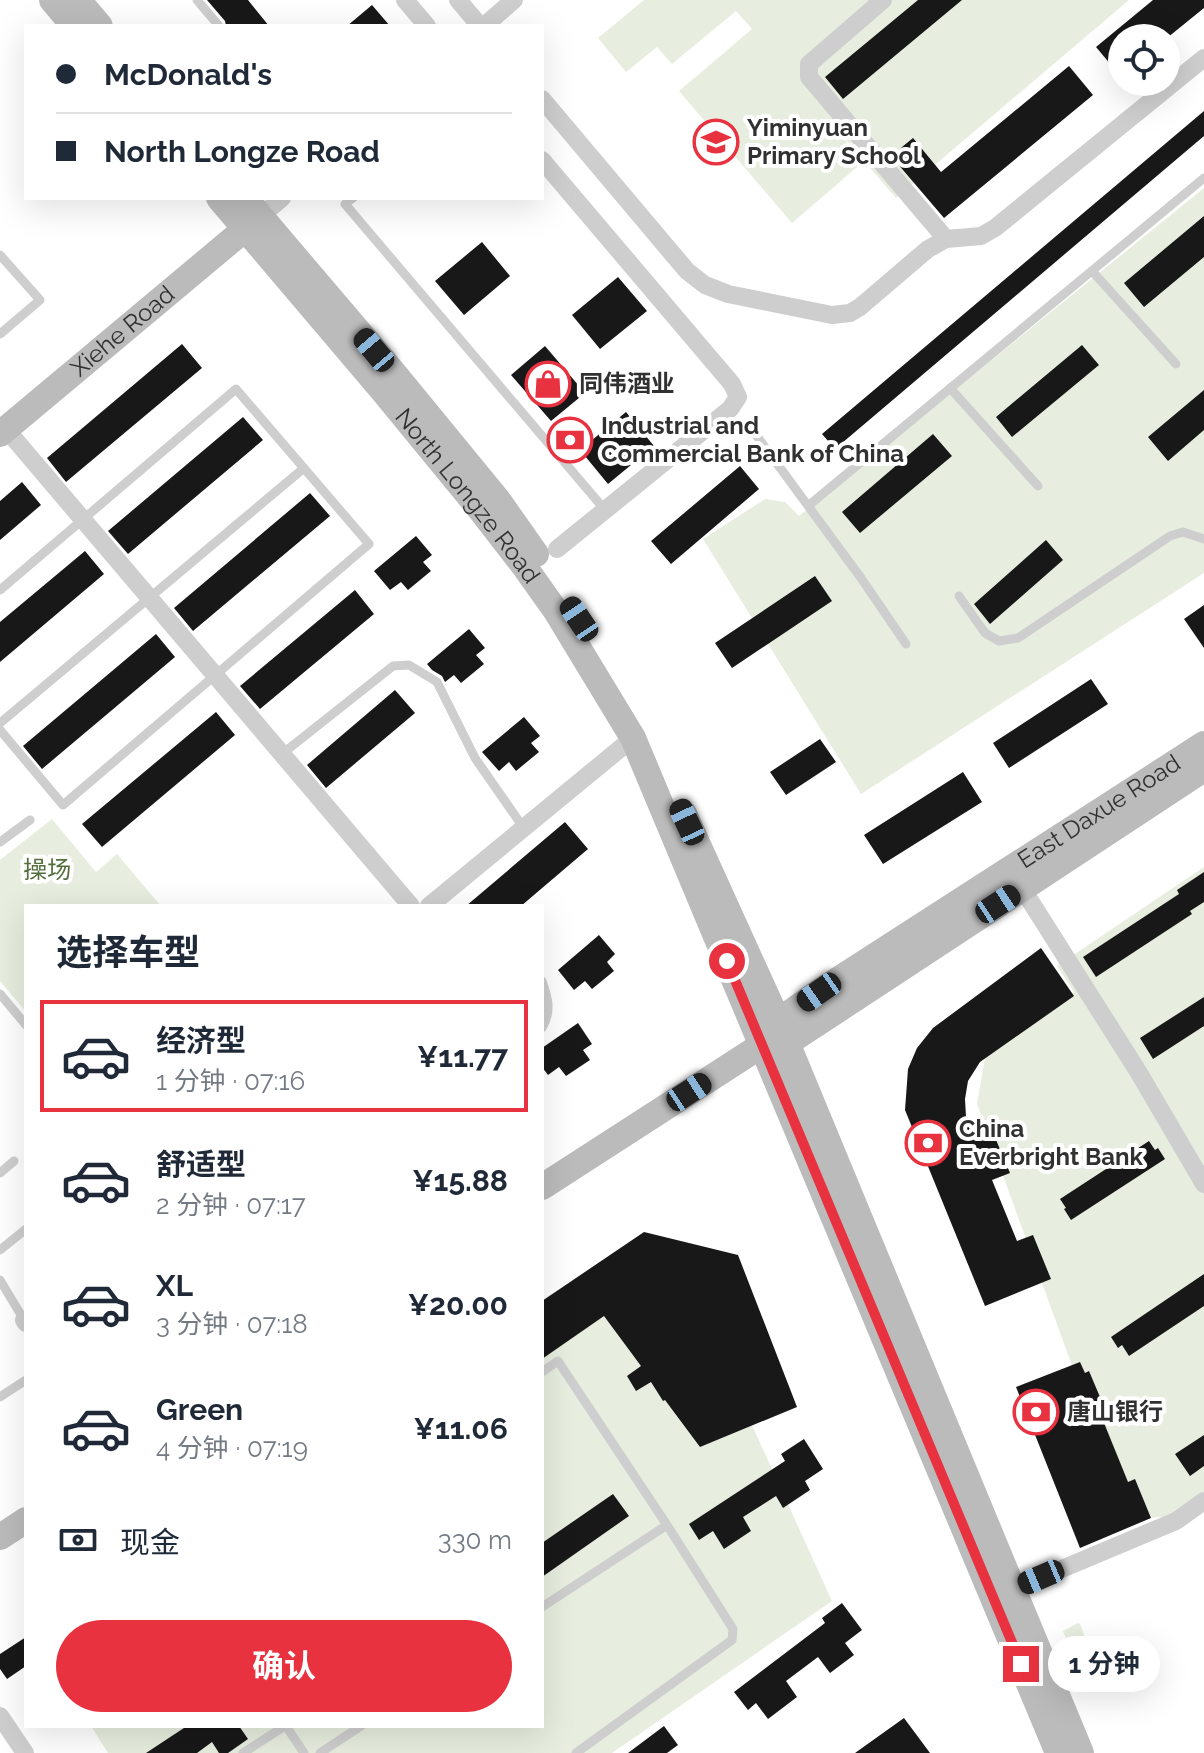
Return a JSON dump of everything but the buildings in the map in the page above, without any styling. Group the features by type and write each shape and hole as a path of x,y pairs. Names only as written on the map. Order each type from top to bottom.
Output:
{"main road":[{"path":"52,0 72,24"},
{"path":"78,0 98,24"},
{"name":"North Longze Road","path":"223,200 250,214 383,391 515,554 641,737 775,1037 1014,1589 1081,1753"},
{"name":"Xiehe Road","path":"3,431 250,214"},
{"name":"East Daxue Road","path":"775,1037 819,992 1204,744"},
{"name":"East Daxue Road","path":"544,1186 775,1037 1022,888 1204,769"},
{"name":"North Longze Road","path":"775,1037 1058,1753"},
{"path":"0,1537 24,1521"}],"street":[{"path":"405,0 425,24"},
{"path":"458,0 480,24"},
{"path":"484,24 514,0"},
{"path":"883,0 809,64 809,77 946,239"},
{"path":"544,101 687,271 705,285 728,294 832,315 850,313 860,307 928,249 946,239 981,236 995,228 1204,58"},
{"path":"544,162 732,384 738,397 730,409 557,549"},
{"path":"250,214 278,200"},
{"path":"3,431 82,519 409,904"},
{"path":"431,904 523,827 641,737"},
{"path":"1022,888 1139,1073 1204,1184"},
{"path":"1014,1589 1176,1521 1204,1501"},
{"path":"0,1716 25,1753"}],"lane":[{"path":"197,0 217,24"},
{"path":"808,506 1204,178"},
{"path":"350,200 345,204 605,510"},
{"path":"0,255 40,300 0,334"},
{"path":"1092,271 1176,364"},
{"path":"950,388 1038,486"},
{"path":"0,590 236,389 369,544 63,805 0,730"},
{"path":"756,435 906,644"},
{"path":"0,723 304,468"},
{"path":"959,596 985,633 999,641 1018,638 1170,536 1183,532 1204,539"},
{"path":"282,754 393,666 409,665 437,682 475,758 523,827"},
{"path":"0,842 30,820"},
{"path":"544,986 550,1003 544,1024"},
{"path":"0,994 24,1023"},
{"path":"0,1173 14,1161"},
{"path":"0,1250 24,1231"},
{"path":"0,1280 24,1319"},
{"path":"544,1371 558,1361 733,1629 732,1640 576,1753"},
{"path":"0,1397 24,1381"},
{"path":"544,1606 667,1525"},
{"path":"243,1753 282,1728"},
{"path":"286,1728 304,1753"},
{"path":"320,1753 358,1728"}],"green space":[{"path":"644,0 1129,0 896,198 821,111 863,162 792,223 679,91 752,29 736,11 672,64 657,47 626,72 598,38"},
{"path":"1204,188 1204,573 861,794 703,539 765,499 785,502 799,516"},
{"name":"操场","path":"52,819 96,872 117,854 159,904 24,904 24,1010 0,981 0,860"},
{"path":"1204,867 1204,1493 1171,1516 1128,1520 977,1104 986,1052 1074,992 1057,966"},
{"path":"610,1299 711,1335 832,1601 612,1753 108,1753 92,1728 544,1728 544,1335"},
{"path":"1078,1623 1086,1640 1079,1650 1069,1647 1063,1631"}],"place":[{"name":"Yiminyuan Primary School","path":"716,142"},
{"name":"同伟酒业","path":"548,384"},
{"name":"Industrial and Commercial Bank of China","path":"570,440"},
{"name":"China Everbright Bank","path":"928,1143"},
{"name":"唐山银行","path":"1036,1412"}],"route":[{"path":"727,961 1021,1664"}]}
